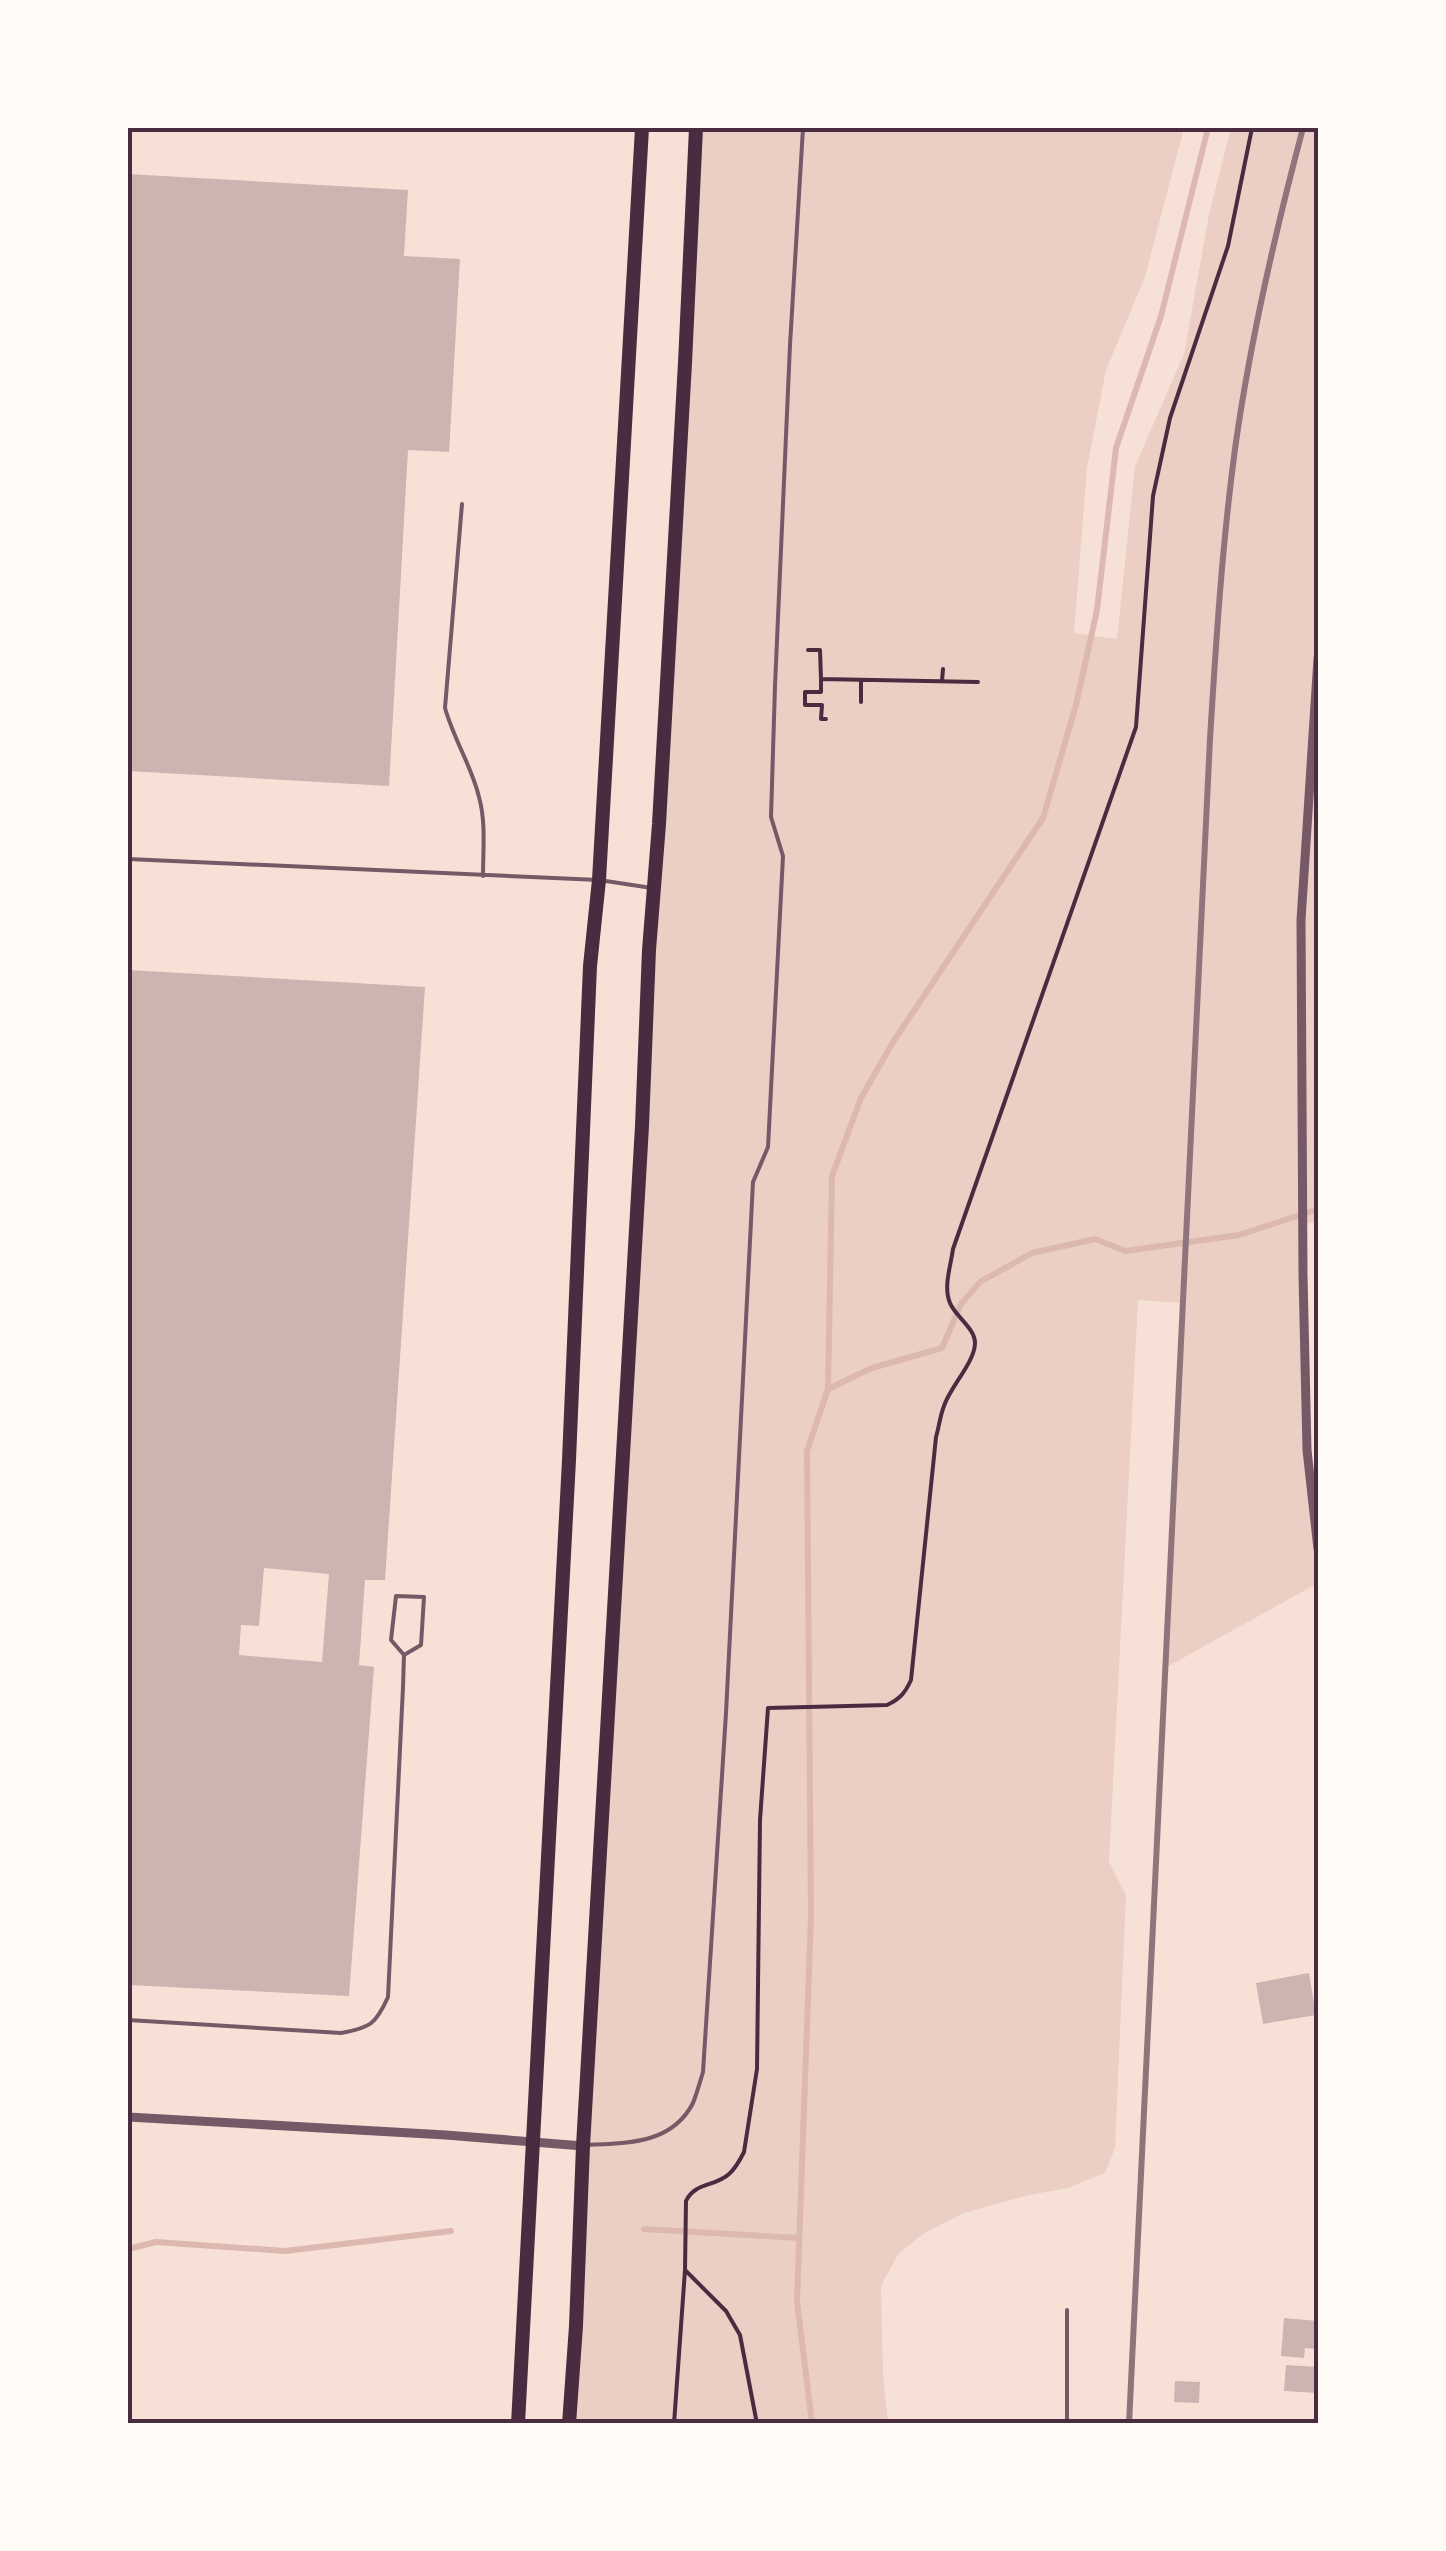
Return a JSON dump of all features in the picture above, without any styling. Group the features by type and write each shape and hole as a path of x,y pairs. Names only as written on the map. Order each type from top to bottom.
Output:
{"main road":[{"path":"518,2424 569,1460 590,966 599,880 642,128"},
{"path":"569,2424 696,128"}],"street":[{"path":"1318,658 1301,920 1303,1275 1308,1450 1318,1549"},
{"path":"128,2117 583,2146"}],"lane":[{"path":"583,2146 636,2143 658,2137 678,2124 693,2102 703,2072 753,1182 768,1147 773,1050 782,856 772,816 775,686 803,128"},
{"path":"462,504 446,708 483,813 483,876"},
{"path":"128,859 599,880 654,888"},
{"path":"128,2024 128,2020 340,2033 363,2029 378,2020 388,1997 404,1655 391,1640 396,1596 424,1597 421,1645 404,1655"},
{"path":"1066,2310 1067,2424"}],"path":[{"path":"674,2424 686,2200 697,2187 729,2175 744,2152 757,2069 760,1820 768,1708 887,1705 898,1700 910,1680 936,1437 944,1404 975,1343 974,1335 951,1307 947,1289 953,1249 1136,726 1154,496 1170,418 1228,246 1252,128"},
{"path":"808,650 820,650 820,692 805,692 804,705 822,705 821,719 826,718"},
{"path":"942,669 942,682"},
{"path":"820,679 978,682"},
{"path":"861,680 861,702"},
{"path":"684,2270 726,2311 740,2335 758,2424"}],"shaded area":[{"path":"696,128 1184,128 1145,277 1106,370 1087,468 1074,633 1117,639 1135,466 1184,354 1209,214 1231,128 1318,128 1318,658 1313,746 1318,749 1318,1222 1304,1224 1307,1450 1318,1583 1165,1668 1183,1303 1138,1300 1109,1862 1126,1895 1115,2148 1105,2173 1068,2188 964,2213 923,2234 898,2254 881,2286 888,2423 569,2424"}],"building":[{"path":"128,174 408,190 404,256 460,259 449,452 408,450 389,786 128,771"},
{"path":"128,970 425,987 385,1580 365,1580 359,1665 374,1667 349,1996 128,1985","holes":["264,1568 329,1574 322,1662 239,1655 241,1625 259,1626"]},
{"path":"1309,1973 1316,2015 1263,2024 1256,1983"},
{"path":"1284,2318 1318,2321 1317,2349 1305,2348 1304,2358 1281,2356"},
{"path":"1286,2365 1318,2367 1318,2393 1284,2391"},
{"path":"1175,2381 1200,2382 1199,2403 1174,2402"}],"waterway":[{"path":"812,2424 797,2301 811,1916 807,1451 828,1389 832,1176 861,1098 893,1042 1043,818 1076,705 1097,610 1116,448 1161,316 1208,128"},
{"path":"828,1389 872,1368 942,1348 961,1304 980,1282 1032,1253 1095,1239 1125,1251 1239,1235 1318,1209"},
{"path":"644,2229 799,2238"},
{"path":"128,2249 156,2242 285,2251 451,2231"}],"railway":[{"path":"1129,2424 1217,630 1241,409 1264,287 1303,128"}]}
